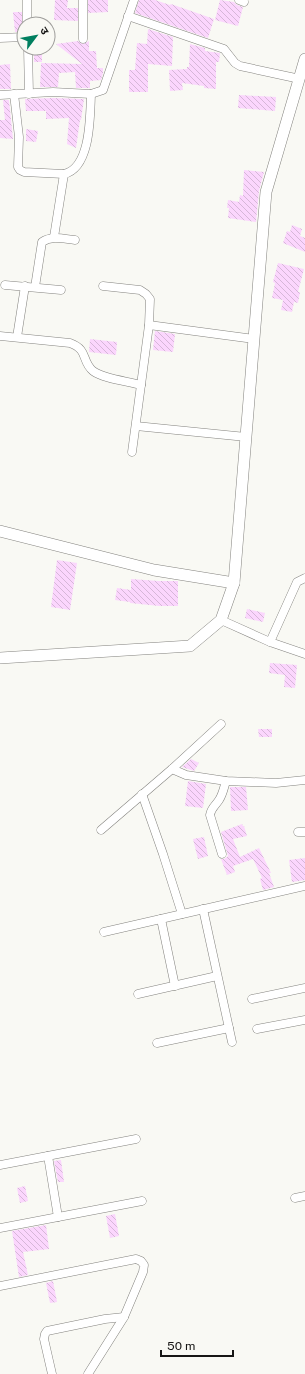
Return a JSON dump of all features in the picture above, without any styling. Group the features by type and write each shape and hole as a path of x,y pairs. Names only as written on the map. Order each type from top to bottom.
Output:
{"street":[{"path":"27,0 27,16"},
{"path":"83,0 84,39"},
{"path":"0,95 53,92 91,94 103,90 134,0"},
{"path":"128,16 224,49 235,63 240,66 300,79"},
{"path":"0,38 16,37"},
{"path":"28,56 29,94"},
{"path":"0,658 190,646 221,620 234,583 266,192 305,59"},
{"path":"14,94 19,138 18,167 24,172 64,174 69,173 75,168 85,150 88,141 91,94"},
{"path":"54,237 64,174"},
{"path":"35,287 42,242 46,239 54,237 75,240"},
{"path":"5,285 61,290"},
{"path":"17,337 25,286"},
{"path":"103,286 140,290 150,299 149,324 132,452"},
{"path":"149,324 254,339"},
{"path":"0,336 77,345 82,350 87,364 92,370 101,375 141,385"},
{"path":"136,426 246,437"},
{"path":"0,531 154,570 234,583"},
{"path":"270,642 297,582 305,578"},
{"path":"221,620 270,642 305,654"},
{"path":"101,830 172,770 221,724"},
{"path":"172,770 186,775 226,781 276,782 305,780"},
{"path":"222,854 210,815 211,810 224,790 226,781"},
{"path":"142,794 182,914"},
{"path":"104,932 305,886"},
{"path":"203,909 232,1042"},
{"path":"161,919 175,986"},
{"path":"138,994 217,976"},
{"path":"252,999 305,988"},
{"path":"257,1029 305,1020"},
{"path":"157,1043 229,1028"},
{"path":"0,1165 136,1139"},
{"path":"48,1156 58,1217"},
{"path":"295,1198 305,1196"},
{"path":"0,1228 142,1201"},
{"path":"0,1286 136,1259 142,1261 144,1266 143,1272 124,1317 88,1374"},
{"path":"52,1374 44,1339 47,1331 105,1319 124,1317"}],"building":[{"path":"55,0 68,0 67,8 78,8 78,21 56,20 56,16 54,16"},
{"path":"88,0 108,0 108,12 88,13"},
{"path":"139,0 155,0 170,5 171,4 214,19 208,38 135,13"},
{"path":"220,0 234,2 243,7 238,26 215,20"},
{"path":"13,12 22,12 22,16 16,16 15,32"},
{"path":"148,29 173,37 172,66 148,64 148,92 129,92 129,70 135,70 137,43 147,44"},
{"path":"78,41 83,44 89,41 89,51 96,51 97,68 103,68 101,80 90,81 90,88 76,88 75,72 59,73 58,87 40,87 41,63 82,64 56,44"},
{"path":"190,44 205,48 205,51 220,53 219,62 216,62 216,89 182,83 183,90 170,91 169,70 187,69 187,67 189,67"},
{"path":"34,56 42,56 42,62 34,62"},
{"path":"10,64 11,89 0,89 0,65"},
{"path":"239,95 276,97 275,111 238,108"},
{"path":"25,99 84,99 76,148 67,144 69,118 46,119 46,111 26,111"},
{"path":"3,100 9,100 13,139 0,138 0,120 5,120"},
{"path":"26,129 38,131 36,142 26,141"},
{"path":"244,170 264,172 259,191 256,222 228,218 228,200 239,202 240,195 243,196"},
{"path":"292,225 302,229 300,236 305,238 305,252 283,243 287,231 290,232"},
{"path":"278,263 304,269 298,292 300,292 298,303 294,302 292,312 281,310 283,300 272,298 275,283 273,282"},
{"path":"155,331 175,334 173,352 153,350"},
{"path":"90,339 117,342 116,355 89,352"},
{"path":"57,560 77,563 70,610 51,607"},
{"path":"131,579 178,581 178,606 159,606 115,600 117,588 131,590"},
{"path":"247,609 265,613 263,622 245,618"},
{"path":"270,663 297,665 295,688 284,687 285,675 269,673"},
{"path":"258,729 272,729 272,737 259,737"},
{"path":"191,759 199,763 194,771 182,767"},
{"path":"188,781 206,784 203,808 185,806"},
{"path":"230,787 246,787 248,810 231,811"},
{"path":"242,824 247,836 233,839 240,857 259,848 271,873 269,873 274,887 263,890 260,879 262,878 253,859 233,866 235,872 227,875 221,859 228,856 221,832"},
{"path":"204,837 208,856 198,859 193,839"},
{"path":"305,858 305,880 292,882 289,860"},
{"path":"61,1160 64,1182 58,1182 54,1161"},
{"path":"25,1186 28,1201 20,1203 17,1188"},
{"path":"115,1214 119,1236 110,1238 106,1216"},
{"path":"46,1225 49,1249 23,1252 28,1275 19,1277 12,1231"},
{"path":"53,1281 57,1302 50,1303 46,1283"}]}
